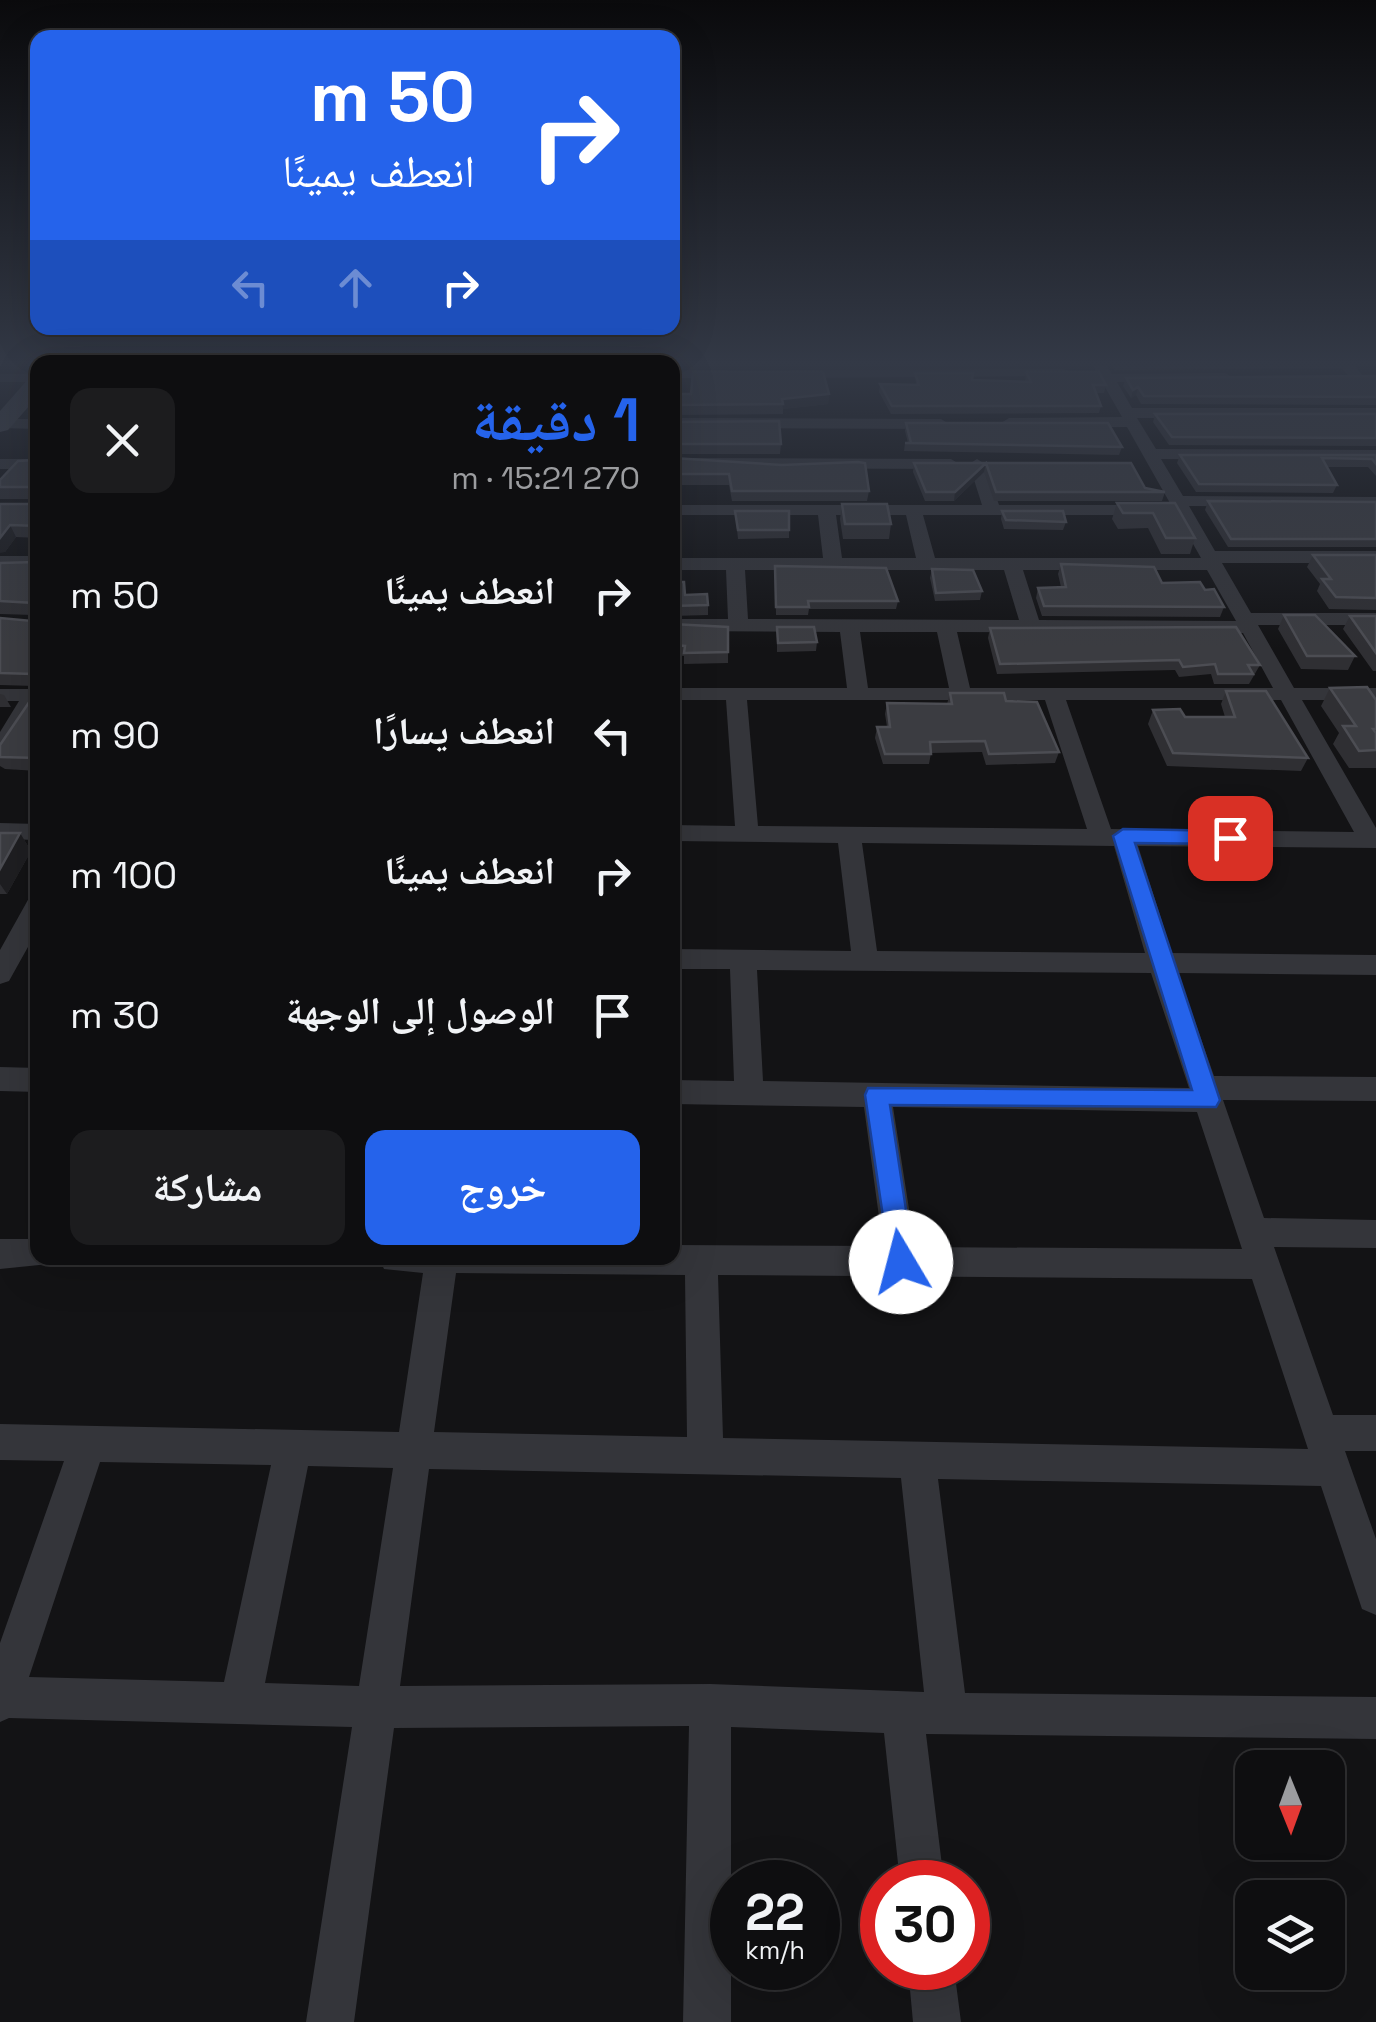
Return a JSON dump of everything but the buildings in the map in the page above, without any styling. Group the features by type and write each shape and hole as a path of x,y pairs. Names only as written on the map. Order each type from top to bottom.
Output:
{"street":[{"path":"680,507 730,487 780,460"},
{"path":"960,460 997,464"},
{"path":"1148,461 1167,460"},
{"path":"1327,460 1370,502"},
{"path":"1148,461 1180,506 1374,840"},
{"path":"0,464 30,464"},
{"path":"977,464 992,510"},
{"path":"680,467 730,487 826,509 992,510 1370,502"},
{"path":"826,509 833,562"},
{"path":"913,510 926,564"},
{"path":"680,564 1012,564 1376,557"},
{"path":"0,562 30,562"},
{"path":"736,564 738,626"},
{"path":"1012,564 1030,624"},
{"path":"680,625 1376,619"},
{"path":"945,625 961,693"},
{"path":"849,626 858,694"},
{"path":"0,695 30,694"},
{"path":"680,694 1376,694"},
{"path":"736,694 748,832"},
{"path":"1054,694 1161,962 1376,1595"},
{"path":"0,750 30,702"},
{"path":"0,832 30,832"},
{"path":"680,833 1374,840"},
{"path":"848,834 864,960"},
{"path":"12,959 30,921"},
{"path":"680,959 1376,965"},
{"path":"743,960 749,1094"},
{"path":"0,1079 30,1080"},
{"path":"680,1092 1206,1094 1376,1090"},
{"path":"877,1095 901,1262"},
{"path":"1252,1232 1376,1234"},
{"path":"0,1254 30,1254"},
{"path":"680,1260 1264,1264"},
{"path":"701,1260 705,1458"},
{"path":"330,2022 441,1265"},
{"path":"1321,1433 1376,1434"},
{"path":"0,1442 1333,1468"},
{"path":"89,1442 0,1698 379,1707 710,1705 903,1713 1376,1718"},
{"path":"240,1704 293,1449"},
{"path":"917,1460 947,1713"},
{"path":"707,2022 710,1705"},
{"path":"903,1713 920,1860"},
{"path":"933,1990 937,2022"}],"route":[{"path":"901,1262 877,1095 1208,1100 1123,836 1230,838"}]}
